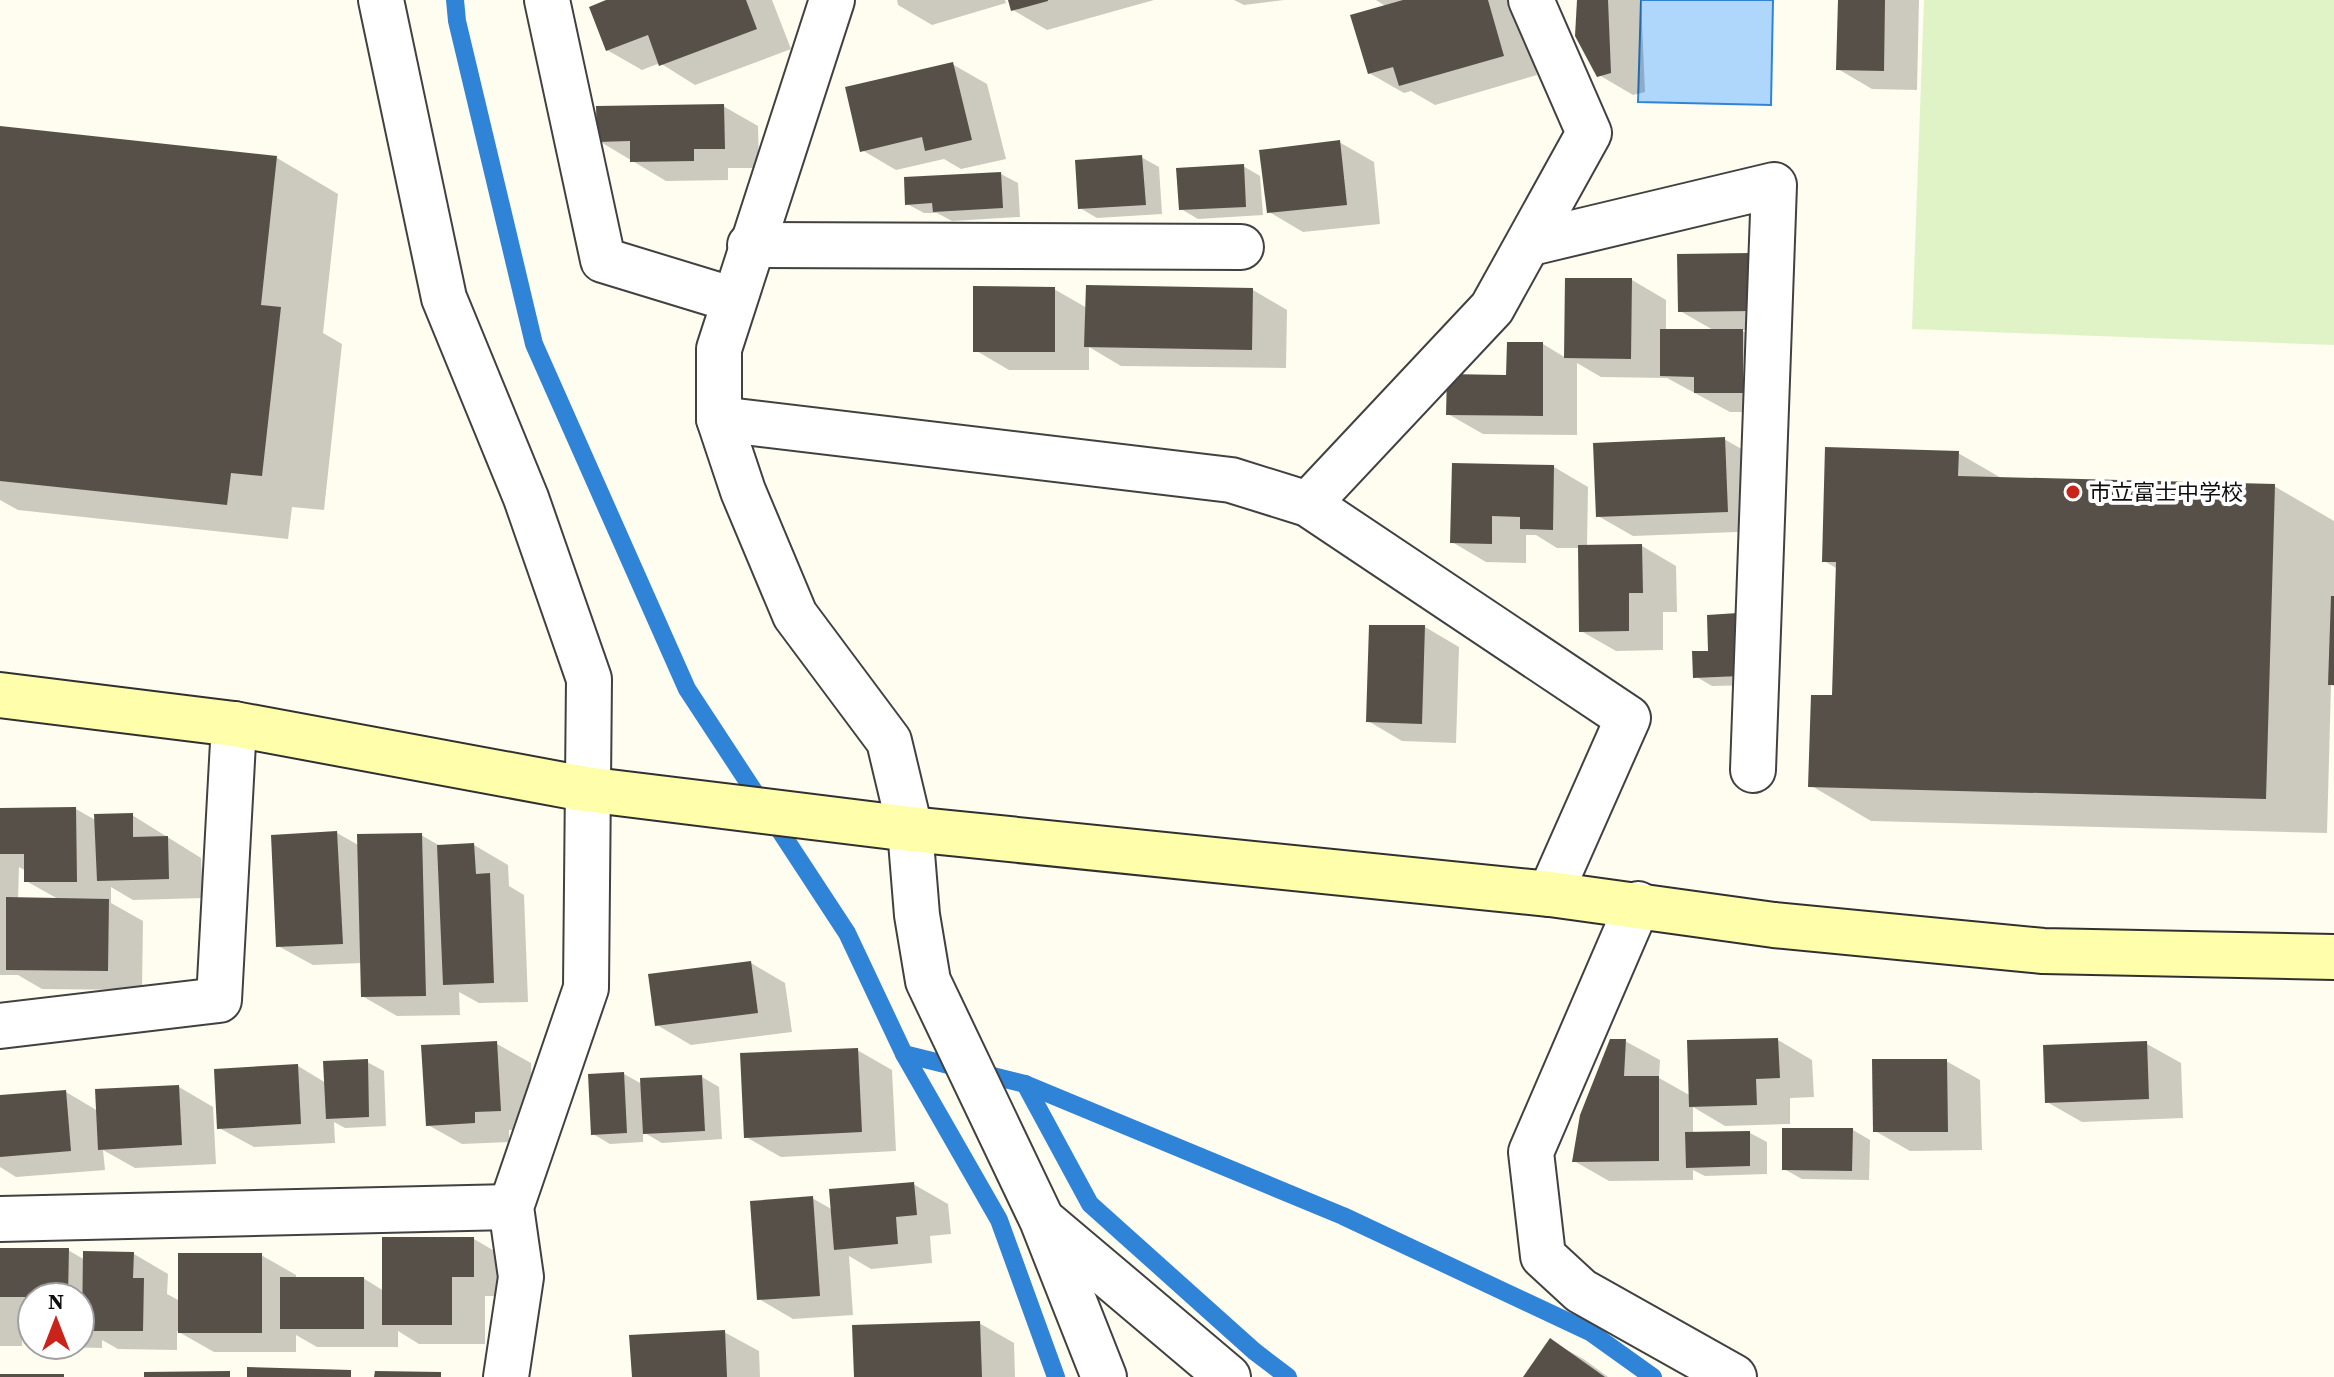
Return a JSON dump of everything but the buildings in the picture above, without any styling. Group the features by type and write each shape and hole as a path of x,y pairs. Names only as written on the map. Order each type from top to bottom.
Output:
{"street":[{"path":"381,0 444,298 526,498 589,679 585,789 586,988 511,1207 521,1277 506,1377"},
{"path":"547,0 603,260 734,300"},
{"path":"832,0 750,245 719,349 719,419 743,491 795,615 889,741 910,829 917,915 928,981 1042,1220 1104,1377"},
{"path":"1308,504 1492,308 1531,243 1589,133 1531,0"},
{"path":"1531,243 1774,185 1753,770"},
{"path":"750,245 1241,247"},
{"path":"719,419 1231,480 1308,504 1628,718 1550,894"},
{"path":"0,695 234,724 585,789 910,829 1550,894 1774,925 2043,951 2334,957"},
{"path":"0,1026 219,1000 234,724"},
{"path":"1638,904 1531,1152 1543,1256 1581,1291 1734,1377"},
{"path":"0,1219 511,1207"},
{"path":"1042,1220 1228,1377"}],"green space":[{"path":"1924,0 2334,0 2334,345 1912,329"}],"water":[{"path":"1641,0 1773,0 1771,105 1638,102"}],"waterway":[{"path":"455,0 457,21 534,344 687,689 847,933 904,1054 999,1220 1056,1377"},
{"path":"904,1054 1025,1084 1343,1216 1590,1332 1653,1377"},
{"path":"1025,1084 1090,1204 1254,1351 1288,1377"}],"place":[{"name":"市立富士中学校","path":"2073,492"}]}
